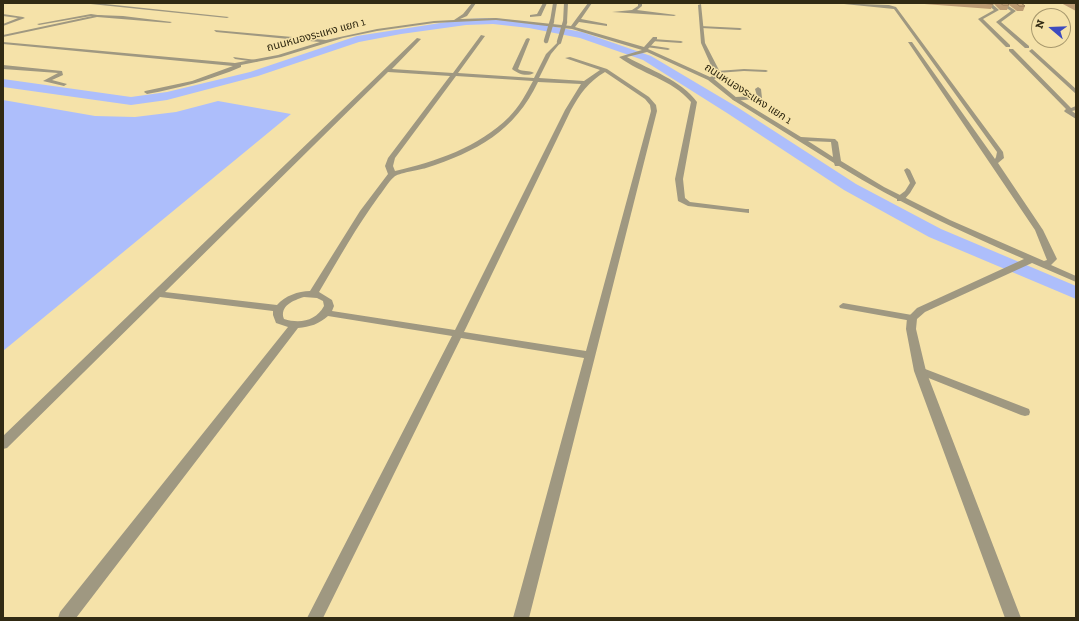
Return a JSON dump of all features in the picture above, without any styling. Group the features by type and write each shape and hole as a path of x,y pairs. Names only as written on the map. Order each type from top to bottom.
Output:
{"street":[{"path":"83,3 227,17"},
{"path":"456,20 465,15 474,3"},
{"path":"532,16 539,15 545,3"},
{"path":"551,50 546,41 552,21 554,3"},
{"path":"313,294 364,211 392,174 413,170 462,151 488,138 512,118 538,77 551,50 559,42 565,22 566,3"},
{"path":"572,28 590,3"},
{"path":"633,11 640,6 640,3"},
{"path":"836,3 882,5 895,8 1000,152 1000,158 994,163"},
{"path":"988,3 998,10 980,18 1069,109 1068,113 1076,117"},
{"path":"1001,3 1014,11 998,22 1027,47 1032,49 1032,51 1076,92"},
{"path":"700,4 703,43 717,72 715,77 710,79"},
{"path":"468,11 475,13"},
{"path":"614,12 633,11 674,15"},
{"path":"990,14 1005,16"},
{"path":"482,15 496,19"},
{"path":"3,36 102,16 170,22"},
{"name":"ถนนหนองระแหง แยก 1","path":"3,43 229,64 245,64 328,41 378,30 456,20 496,19 572,28 647,48 692,70 710,79 735,99 838,164 900,200 1030,260 1076,279"},
{"path":"578,20 605,25"},
{"path":"216,31 328,41"},
{"path":"392,174 389,166 392,158 483,36"},
{"path":"3,444 419,39"},
{"path":"528,39 515,69 521,73 538,77 584,83"},
{"path":"654,39 647,48 622,57 678,88 694,102 679,179 681,199 688,204 746,211"},
{"path":"910,43 1039,230 1050,250 1052,259 1050,262 1042,265"},
{"path":"1009,48 1027,47"},
{"path":"1009,48 1023,52 1032,51"},
{"path":"520,618 654,111 653,105 648,98 605,70 568,58"},
{"path":"147,92 166,89 224,73 245,64"},
{"path":"3,67 60,72 61,74 46,81 64,84"},
{"path":"388,70 454,75 538,77"},
{"path":"315,618 458,334 568,110 584,83 589,78 605,70"},
{"path":"1069,109 1076,108"},
{"path":"800,139 833,140 835,142 838,164"},
{"path":"1013,618 920,371 911,329 912,318 921,310 1030,260"},
{"path":"158,294 278,308"},
{"path":"313,294 320,295 326,298 329,302 329,308 326,313 312,323 294,326 280,321 277,316 278,308 287,300 313,294"},
{"path":"326,313 590,355"},
{"path":"66,618 294,326"}],"lane":[{"path":"3,15 24,18 3,25"},
{"path":"39,24 91,15 102,16"},
{"path":"701,27 740,29"},
{"path":"654,39 681,42"},
{"path":"647,48 668,49"},
{"path":"235,58 256,61"},
{"path":"717,72 744,70 766,71"},
{"path":"735,99 760,97 758,89"},
{"path":"900,200 908,192 913,183 907,170"},
{"path":"843,306 912,318"},
{"path":"920,371 1024,412"}],"water":[{"path":"3,100 95,116 135,117 176,112 218,101 291,114 3,351"}],"building":[{"path":"1001,3 1007,3 1009,5 1003,5"},
{"path":"1016,3 1021,3 1025,6 1020,6"}],"waterway":[{"path":"3,83 131,101 167,96 254,74 357,39 401,31 466,22 493,21 529,25 582,35 647,58 732,110 850,187 935,233 1076,293"}]}
